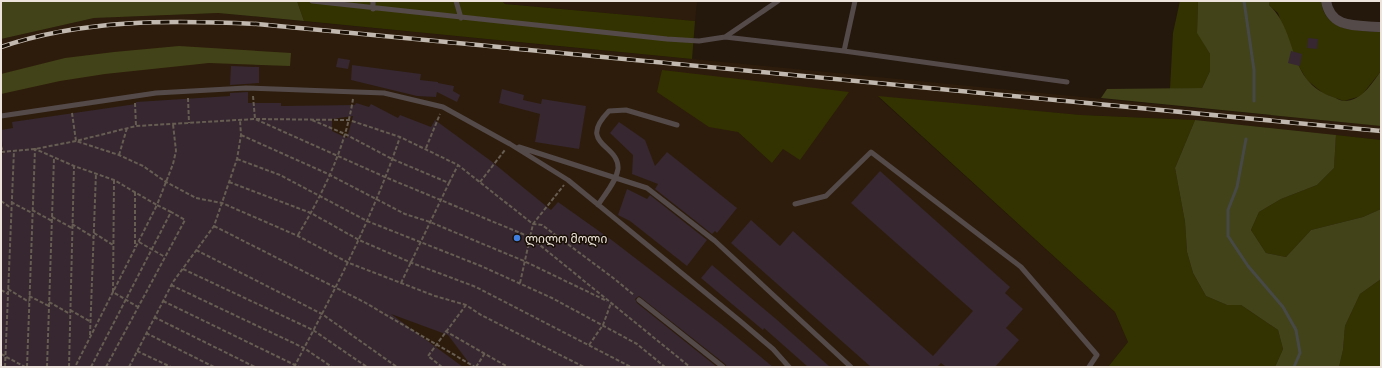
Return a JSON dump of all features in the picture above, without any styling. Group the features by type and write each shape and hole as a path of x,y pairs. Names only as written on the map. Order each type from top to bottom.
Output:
{"street":[{"path":"1326,1 1327,10 1334,19 1345,24 1381,27"}],"lane":[{"path":"312,1 373,9 667,40 699,41 725,37 844,51 1067,82"},
{"path":"373,1 373,9"},
{"path":"456,1 461,18"},
{"path":"725,37 778,1"},
{"path":"844,51 855,1"},
{"path":"1,116 71,104 134,96 187,91 253,88 384,93 443,107 510,144 568,180 773,349 788,367"},
{"path":"598,205 616,178 618,165 615,156 599,141 597,131 602,118 609,111 626,110 677,125"},
{"path":"510,144 647,188 715,241 851,367"},
{"path":"795,204 826,196 871,152 1021,267 1097,355 1089,367"},
{"path":"639,300 723,367"}],"path":[{"path":"253,88 255,120"},
{"path":"187,91 189,123"},
{"path":"298,236 330,176 338,156 346,134 354,92"},
{"path":"134,96 136,126"},
{"path":"71,104 76,142"},
{"path":"426,148 443,107"},
{"path":"129,367 171,285 214,226 237,159 241,135 240,120"},
{"path":"1,146 2,152 35,149 76,142 136,126 240,120 349,120 400,137 458,164 534,224 542,225 612,277 639,300"},
{"path":"255,120 440,201 530,237 690,367"},
{"path":"311,120 346,134 392,159 450,183"},
{"path":"75,367 157,205 173,164 176,151 173,124"},
{"path":"119,155 128,128"},
{"path":"241,135 330,176 405,214 430,222 524,261 612,304"},
{"path":"294,366 349,263 376,200 400,137"},
{"path":"76,142 119,155 143,166 166,182 196,198 222,203 298,236 349,263 435,296 466,305 481,315 584,367"},
{"path":"480,182 510,144"},
{"path":"35,149 74,166 114,180 185,220 106,367"},
{"path":"1,354 26,367 35,149"},
{"path":"5,367 14,150"},
{"path":"47,367 54,158"},
{"path":"237,159 280,175 367,221 520,283 552,298 638,344 665,367"},
{"path":"401,283 412,263 458,164"},
{"path":"68,367 74,166"},
{"path":"90,336 96,173"},
{"path":"113,292 114,180"},
{"path":"520,283 534,224 568,180"},
{"path":"229,182 311,213 359,240 412,263 476,287 631,367"},
{"path":"135,192 135,248"},
{"path":"1,201 11,208"},
{"path":"11,202 32,213"},
{"path":"32,210 52,221"},
{"path":"90,367 171,212"},
{"path":"52,217 72,229"},
{"path":"72,224 94,237"},
{"path":"214,226 335,287 437,343 475,367 486,353"},
{"path":"94,233 114,245"},
{"path":"138,242 165,257"},
{"path":"196,250 322,314 397,367"},
{"path":"183,269 313,330 368,367"},
{"path":"171,285 304,348 332,367"},
{"path":"8,289 29,302"},
{"path":"1,290 8,294"},
{"path":"113,292 138,307"},
{"path":"29,296 49,306"},
{"path":"163,301 294,366 299,367"},
{"path":"50,302 70,314"},
{"path":"589,345 603,325 612,304"},
{"path":"442,367 428,356 445,331 466,305"},
{"path":"70,310 91,322"},
{"path":"154,318 255,367"},
{"path":"445,331 486,353 508,367"},
{"path":"146,333 214,367"},
{"path":"137,351 171,367"}],"shaded area":[{"path":"1,1 297,1 304,21 218,13 94,18 1,39"},
{"path":"297,1 502,1 505,4 695,21 692,59 304,21"},
{"path":"502,1 697,1 695,21 505,4"},
{"path":"1180,1 1198,1 1197,32 1210,54 1210,71 1202,88 1170,89 1173,33"},
{"path":"1198,1 1270,1 1269,5 1278,16 1285,29 1300,68 1307,80 1318,90 1340,100 1350,100 1361,95 1381,71 1381,126 1101,98 1107,89 1202,88 1210,71 1210,54 1197,33"},
{"path":"1270,1 1321,1 1324,11 1329,19 1335,24 1352,30 1381,32 1381,71 1361,96 1344,101 1324,94 1307,80 1294,58 1278,13 1269,5"},
{"name":"ლილო მოლი","path":"218,13 1381,126 1381,140 1195,120 1081,115 878,97 1115,312 1128,342 1108,367 1,367 1,39 94,18","holes":["849,92 783,149 772,163 738,132"]},
{"path":"179,46 291,53 290,66 209,63 105,74 60,81 1,94 1,74 65,58"},
{"path":"662,70 849,92 800,160 783,149 772,163 738,132 709,127 657,92"},
{"path":"878,96 1081,115 1195,120 1175,168 1185,222 1187,252 1193,273 1206,296 1227,305 1241,305 1278,330 1283,349 1275,367 1108,367 1128,342 1115,312"},
{"path":"1195,120 1336,135 1334,168 1317,185 1281,199 1259,212 1251,230 1266,253 1286,257 1311,230 1363,217 1381,209 1381,279 1360,294 1345,326 1343,350 1339,367 1275,367 1283,349 1278,330 1241,305 1227,305 1206,296 1193,273 1187,252 1185,222 1175,168"},
{"path":"1336,135 1381,140 1381,209 1363,217 1311,230 1286,257 1266,253 1251,230 1259,212 1281,199 1317,185 1334,168"},
{"path":"1381,279 1381,367 1339,367 1343,350 1345,326 1360,294"}],"building":[{"path":"1308,38 1318,39 1317,49 1307,48"},
{"path":"1291,51 1302,54 1300,66 1288,63"},
{"path":"338,58 350,60 348,69 336,67"},
{"path":"352,65 421,74 420,80 454,86 453,91 460,95 457,102 437,92 436,97 417,96 351,80"},
{"path":"231,66 259,67 259,83 230,85"},
{"path":"502,89 524,95 523,100 541,104 542,99 586,106 579,149 535,142 540,114 499,103"},
{"path":"248,92 248,103 281,103 281,106 355,105 356,103 369,107 371,104 398,118 400,115 431,127 435,120 491,161 551,210 558,202 613,241 721,324 773,367 727,367 639,296 635,299 637,303 717,367 472,367 448,335 391,314 463,367 1,367 1,157 3,153 1,130 13,128 12,122 136,104 136,102 230,96 230,93","holes":["353,116 347,138 332,131 332,119"]},
{"path":"619,122 645,140 655,166 667,152 737,208 717,233 715,231 712,234 655,189 658,184 632,174 633,155 610,133"},
{"path":"880,171 1010,287 1005,293 1023,309 1006,328 1019,340 995,367 946,367 941,363 937,367 871,367 731,243 751,220 780,246 793,231 933,356 973,311 851,203"},
{"path":"627,189 647,199 650,195 707,240 687,266 630,221 618,215"},
{"path":"712,265 830,367 808,367 764,328 763,330 701,278"}],"waterway":[{"path":"1244,1 1254,70 1254,101"},
{"path":"1246,139 1237,187 1228,210 1228,236 1248,266 1283,307 1296,330 1300,353 1294,367"}],"railway":[{"path":"1,47 32,38 96,26 160,22 257,24 1381,131"}],"place":[{"name":"ლილო მოლი","path":"517,238"}]}
